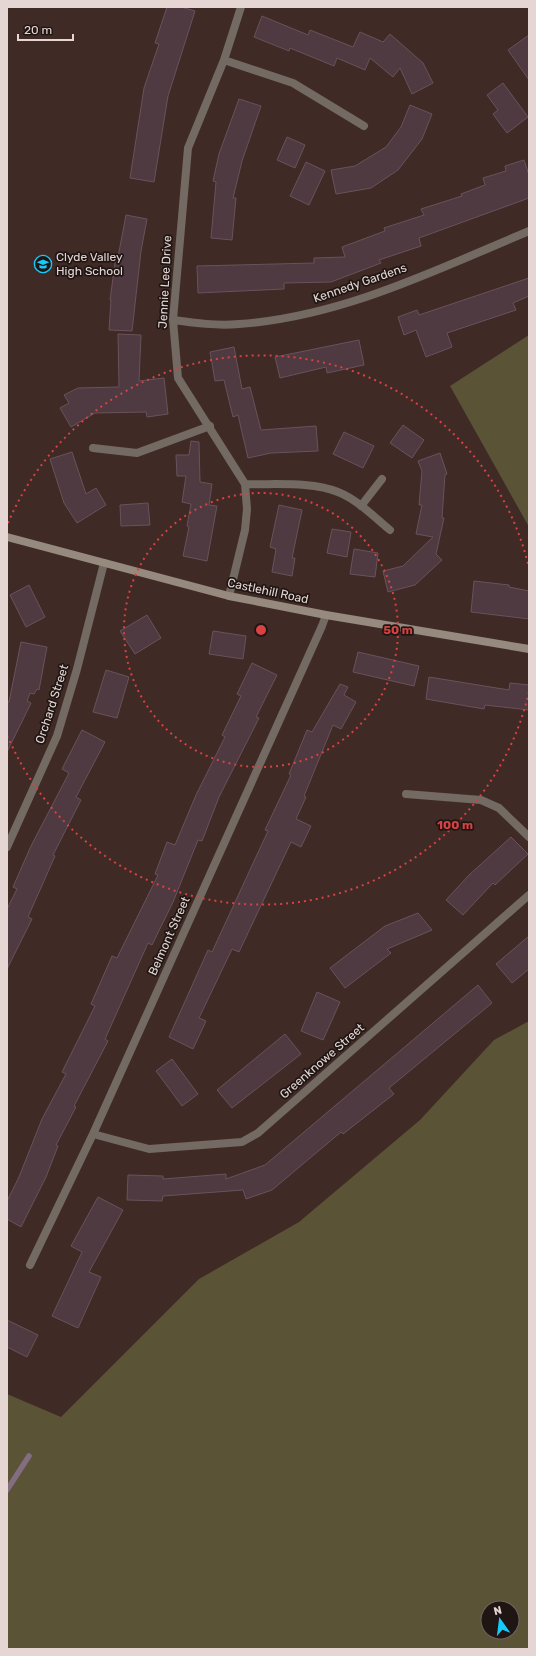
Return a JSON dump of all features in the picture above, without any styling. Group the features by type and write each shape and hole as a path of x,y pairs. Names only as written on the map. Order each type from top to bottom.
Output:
{"main road":[{"name":"Castlehill Road","path":"7,537 230,596 326,615 529,649"}],"street":[{"name":"Jennie Lee Drive","path":"230,596 245,530 247,510 245,484 210,426 178,378 173,320 188,148 224,60 241,7"},
{"path":"224,60 292,83 364,126"},
{"name":"Kennedy Gardens","path":"173,320 205,324 239,324 302,315 341,305 457,261 529,231"},
{"path":"94,448 137,453 210,426"},
{"path":"361,506 382,479"},
{"path":"245,484 314,486 337,491 361,506 390,530"},
{"name":"Orchard Street","path":"7,847 57,736 77,669 104,563"},
{"name":"Belmont Street","path":"30,1265 93,1134 326,615"},
{"path":"406,794 480,800 499,808 529,837"},
{"name":"Greenknowe Street","path":"93,1134 149,1149 242,1142 258,1133 529,895"}],"shaded area":[{"path":"529,335 529,527 450,386"},
{"path":"529,1021 529,1649 7,1649 7,1394 61,1417 199,1279 299,1222 420,1120 494,1040"}],"building":[{"path":"167,7 181,7 195,11 168,96 154,182 130,178 144,88 159,44 155,43"},
{"path":"262,16 308,35 310,30 353,47 360,32 383,42 390,34 423,63 433,83 412,94 400,68 393,77 370,58 365,70 337,58 334,66 290,48 289,51 254,37"},
{"path":"529,35 529,80 508,50"},
{"path":"503,83 528,117 507,133 493,114 498,110 487,95"},
{"path":"239,99 261,106 242,161 233,198 236,198 232,240 211,238 216,182 213,181 219,154"},
{"path":"410,105 432,114 422,139 398,170 371,188 336,194 331,170 355,166 386,147 401,127"},
{"path":"287,137 305,145 295,168 277,160"},
{"path":"524,160 529,175 529,198 419,238 421,246 379,260 381,263 331,282 284,283 284,289 198,293 197,266 314,263 314,258 345,257 342,247 385,231 384,228 424,215 421,209 462,196 461,194 485,185 483,178 506,171 505,166"},
{"path":"306,162 325,171 309,205 290,196"},
{"path":"126,215 147,219 141,251 132,331 109,330 110,300 116,256 118,257"},
{"path":"529,278 529,296 513,303 516,310 447,333 452,347 426,357 416,330 404,335 398,317 417,310 419,315"},
{"path":"118,334 141,335 139,381 164,378 168,414 147,417 146,412 95,413 71,427 60,408 69,403 64,395 78,388 119,387"},
{"path":"359,340 364,365 327,373 326,367 280,378 275,357"},
{"path":"234,347 242,389 250,387 261,430 316,426 318,451 271,453 248,458 238,415 233,417 224,380 215,381 210,352"},
{"path":"403,425 424,440 412,458 390,443"},
{"path":"344,432 374,446 363,468 333,454"},
{"path":"191,441 199,442 200,482 212,484 209,505 217,506 207,561 183,556 189,527 187,526 191,504 182,502 186,476 177,476 176,455 189,455"},
{"path":"72,452 86,494 96,488 106,505 77,523 64,503 50,459"},
{"path":"440,453 447,474 445,475 442,518 444,518 436,554 442,560 415,585 388,592 383,571 403,566 433,537 416,534 422,505 419,505 422,471 418,461"},
{"path":"148,503 150,525 121,526 120,505"},
{"path":"279,505 302,510 292,558 295,558 292,576 272,572 276,549 270,547"},
{"path":"332,529 351,532 347,557 327,553"},
{"path":"354,549 378,553 375,577 350,574"},
{"path":"474,581 509,585 509,587 529,591 529,619 471,612"},
{"path":"29,585 45,617 26,627 10,595"},
{"path":"147,615 161,638 135,654 120,631"},
{"path":"213,631 246,636 243,659 209,654"},
{"path":"21,642 47,647 39,690 37,689 34,694 30,693 27,701 31,703 7,752 7,701 9,702"},
{"path":"358,652 419,666 414,686 353,672"},
{"path":"252,663 277,675 256,717 259,718 219,797 202,841 198,840 173,902 152,945 148,943 105,1039 108,1041 74,1106 76,1107 56,1145 58,1146 46,1177 21,1227 7,1219 7,1201 19,1177 42,1119 66,1074 62,1072 95,1006 91,1004 112,956 117,958 158,875 155,874 167,842 175,845 196,795 225,737 222,735 241,696 237,694"},
{"path":"106,670 129,677 117,718 93,712"},
{"path":"429,677 509,690 510,683 529,685 529,710 485,705 484,709 426,699"},
{"path":"340,684 348,687 344,695 356,702 341,729 333,725 304,796 306,797 296,819 311,826 301,847 291,842 239,952 232,949 199,1018 206,1021 193,1049 169,1037 208,950 212,952 268,831 265,830 291,775 289,774 307,730 312,732"},
{"path":"82,730 105,742 76,797 81,800 53,855 55,856 28,917 32,919 7,969 7,909 17,889 13,887 31,846 69,773 62,769"},
{"path":"511,837 528,854 495,885 493,883 463,915 446,900 469,875"},
{"path":"418,913 432,930 387,949 391,953 345,988 330,968 385,926"},
{"path":"529,936 529,969 512,983 496,964"},
{"path":"478,985 492,1003 389,1088 394,1094 343,1134 341,1132 272,1190 246,1199 243,1190 163,1196 162,1201 127,1200 128,1175 163,1176 163,1179 226,1174 226,1179 265,1165"},
{"path":"317,992 340,1002 323,1040 301,1031"},
{"path":"285,1034 301,1054 232,1108 217,1090"},
{"path":"172,1059 198,1094 182,1106 156,1071"},
{"path":"98,1197 123,1210 89,1272 101,1277 78,1328 52,1316 82,1252 71,1246"},
{"path":"7,1320 38,1335 27,1357 7,1347"}],"waterway":[{"path":"7,1490 29,1456"}],"place":[{"name":"Clyde Valley High School","path":"43,264"}]}
